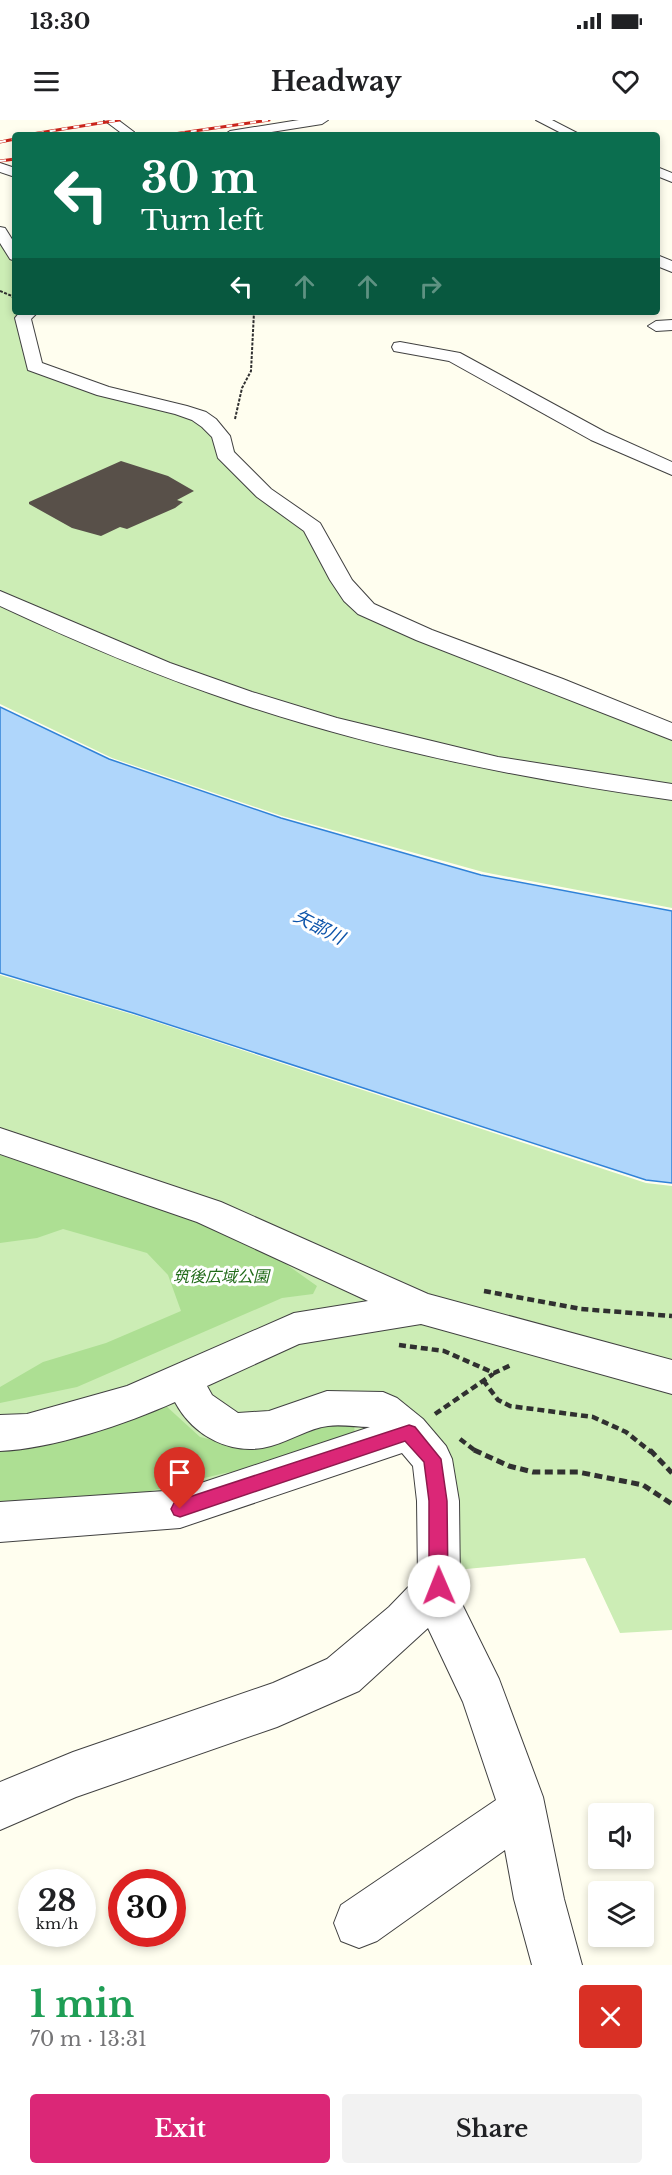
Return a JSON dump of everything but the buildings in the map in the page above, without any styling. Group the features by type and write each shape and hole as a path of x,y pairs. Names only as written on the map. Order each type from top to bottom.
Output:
{"street":[{"path":"110,120 128,132"},
{"path":"248,132 322,120"},
{"path":"542,120 568,132"},
{"path":"284,126 295,132"},
{"path":"0,231 12,251"},
{"path":"26,315 23,318 34,366 103,391 199,416 221,436 225,454 264,493 313,527 341,580 352,596 366,609 424,636 555,684 672,732"},
{"path":"400,347 454,357 598,435 672,469"},
{"path":"0,598 115,650 192,681 337,727 490,763 601,783 672,792"},
{"path":"0,1141 209,1212 420,1308 672,1377"},
{"path":"0,1433 27,1432 123,1405 294,1329 420,1308"},
{"path":"183,1380 198,1407 232,1431 270,1429 327,1408 383,1410 422,1426"},
{"path":"0,1522 180,1509 422,1426"},
{"path":"422,1426 432,1459 438,1501 436,1589 483,1695 522,1810 538,1899 557,1965"},
{"path":"0,1806 73,1775 277,1704 343,1675 404,1622 436,1589"},
{"path":"359,1923 522,1810"}],"path":[{"path":"221,436 234,425 242,388 248,380 254,315"},
{"path":"476,1290 581,1309 672,1316"},
{"path":"389,1343 444,1351 494,1373"},
{"path":"422,1426 430,1417 483,1380 520,1361"},
{"path":"483,1380 500,1401 522,1410 567,1412 596,1418 632,1436 662,1461 672,1473"},
{"path":"458,1437 475,1450 509,1466 533,1472 578,1472 643,1485 672,1504"}],"green space":[{"path":"0,237 12,261 12,315 25,315 29,363 185,413 233,446 238,458 327,551 377,611 672,728 672,908 483,872 282,816 112,758 0,704"},
{"name":"筑後広域公園","path":"0,975 141,1017 646,1183 672,1186 672,1630 620,1633 585,1558 455,1570 408,1448 0,1533"},
{"path":"0,1155 147,1204 259,1245 317,1286 313,1294 282,1298 77,1387 0,1403 0,1387 43,1362 106,1343 181,1311 168,1275 147,1253 63,1229 37,1238 0,1243"},
{"path":"165,1405 200,1437 255,1450 339,1422 354,1424 355,1436 282,1464 225,1473 142,1493 0,1502 0,1450"}],"water":[{"name":"矢部川","path":"0,707 109,759 281,818 481,875 672,911 672,1183 646,1180 133,1013 0,973"}],"railway":[{"path":"45,132 119,120"},
{"path":"187,132 269,120"},
{"path":"0,142 12,140"},
{"path":"0,161 12,159"}],"route":[{"path":"180,1509 409,1432 432,1459 438,1501 439,1586"}]}
